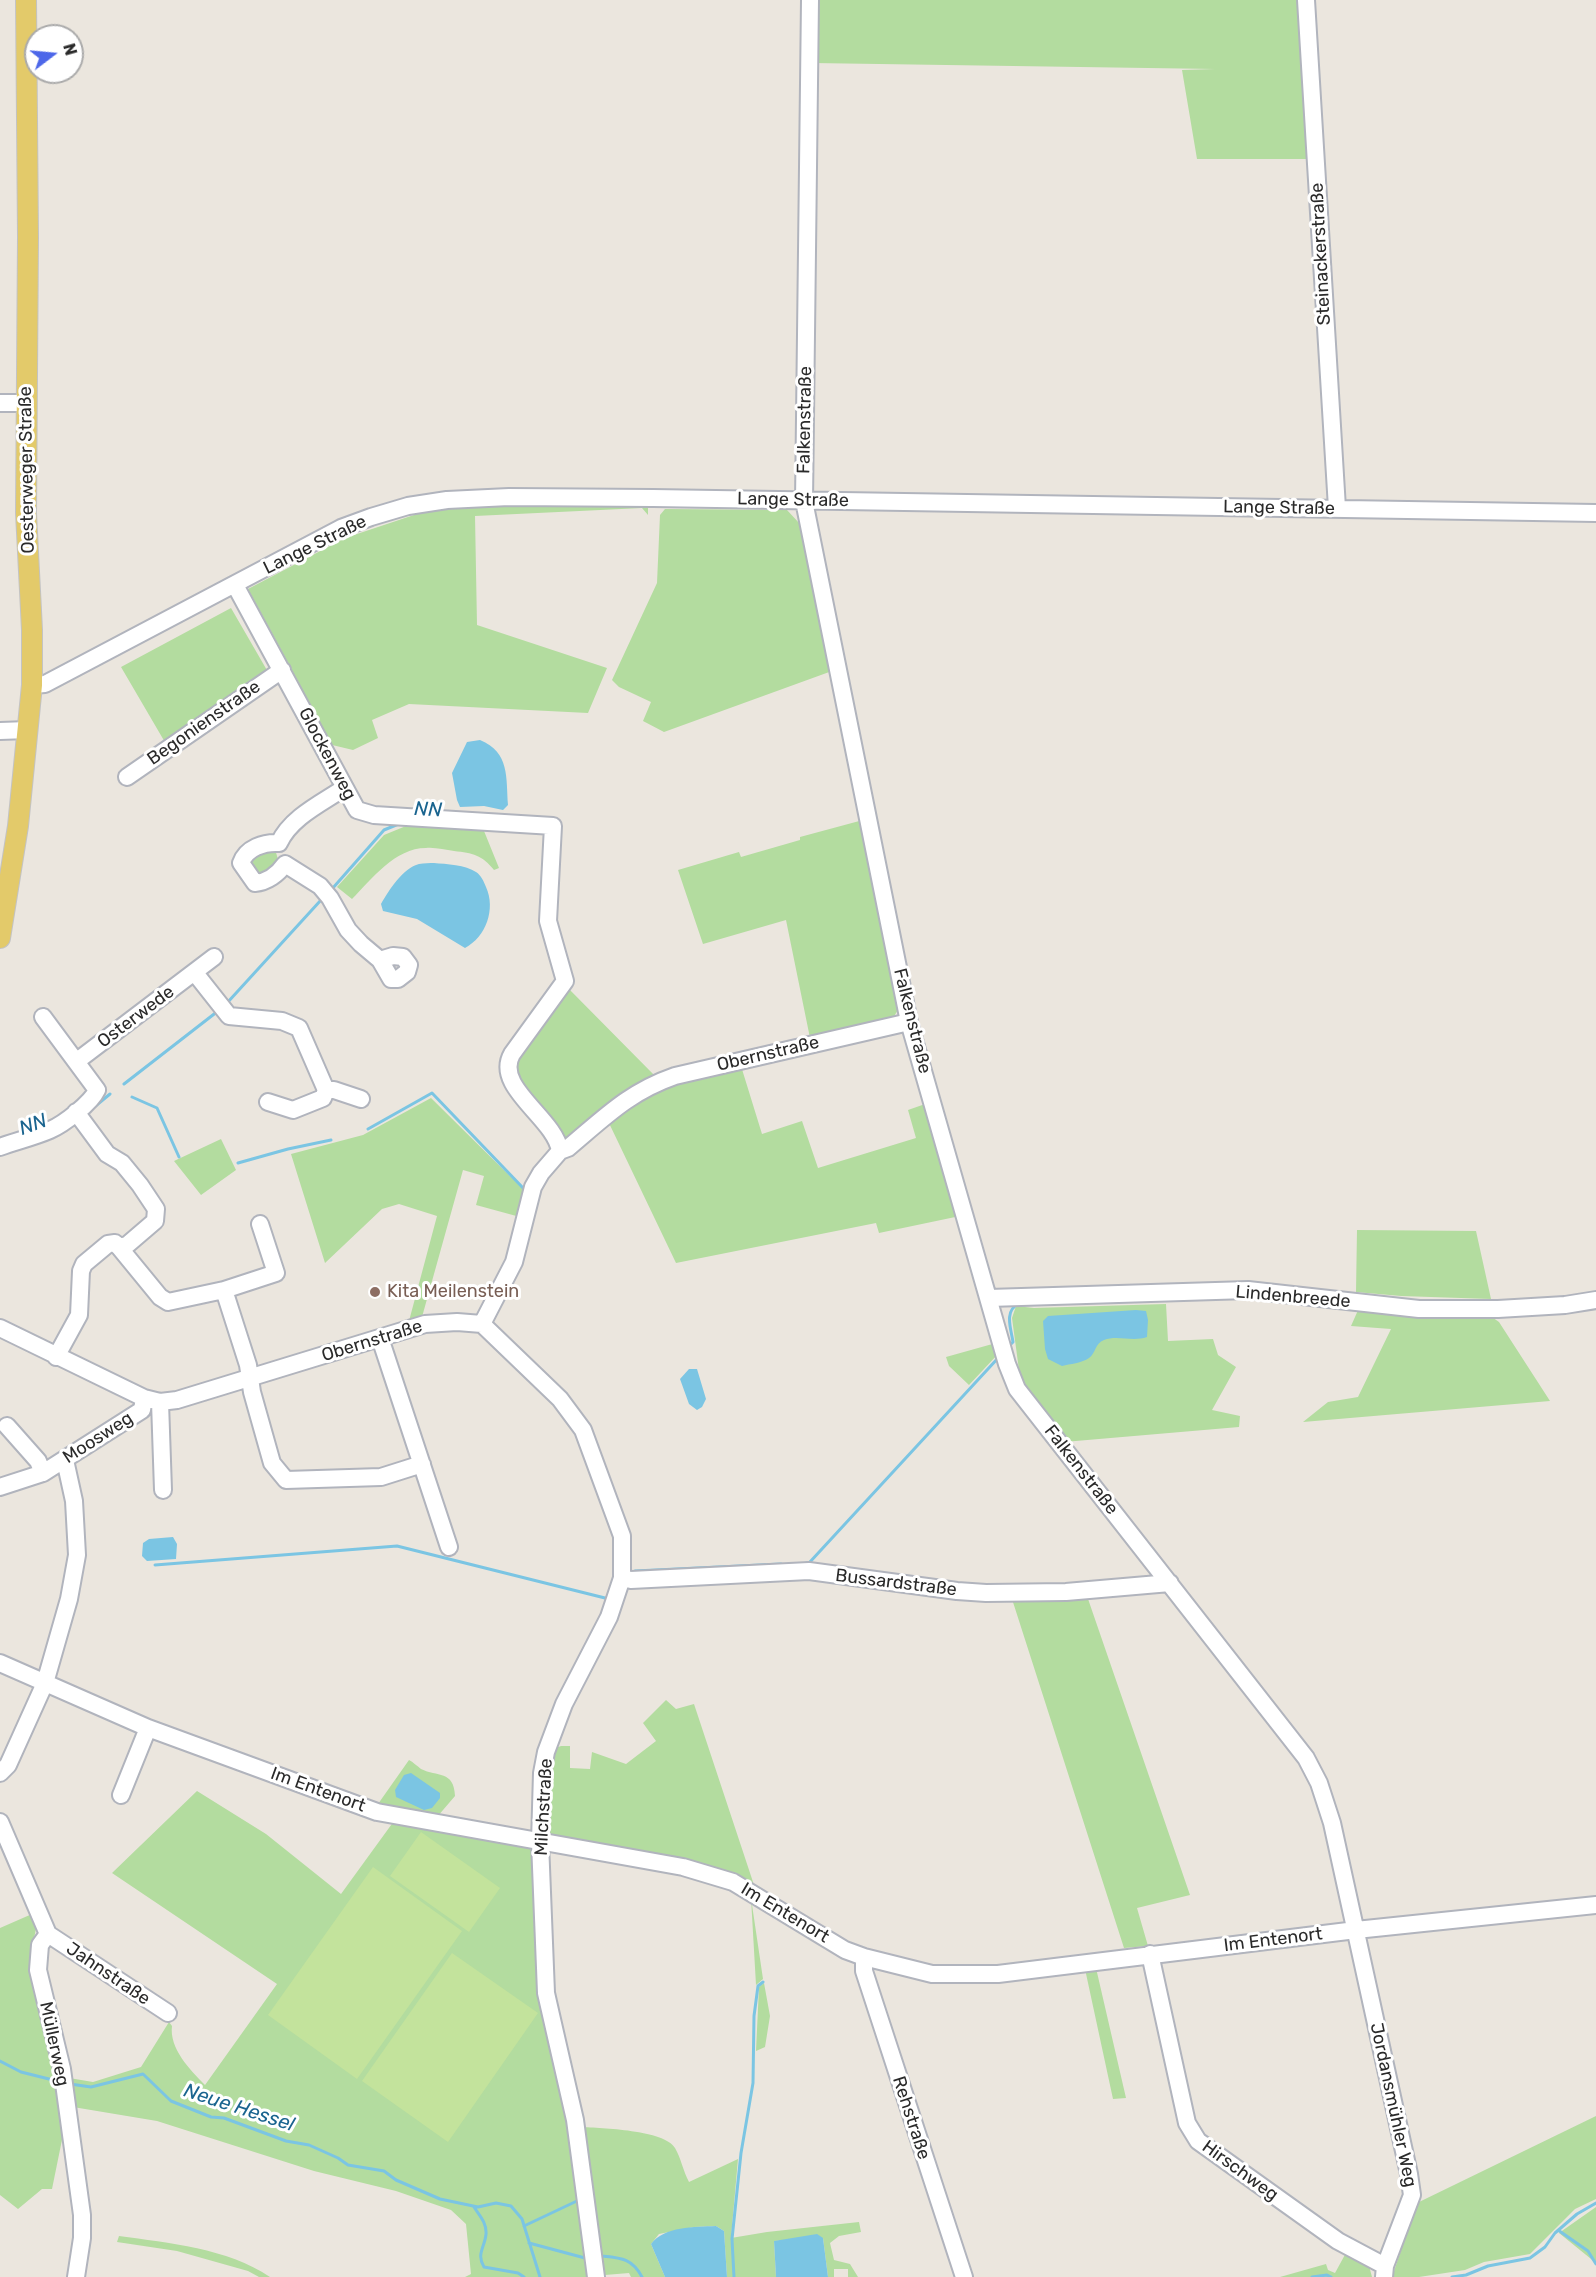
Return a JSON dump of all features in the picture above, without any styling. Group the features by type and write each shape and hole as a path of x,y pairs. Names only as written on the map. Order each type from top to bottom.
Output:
{"main road":[{"name":"Oesterweger Straße","path":"0,938 18,826 32,685 32,630 26,513 28,237 26,0"}],"street":[{"name":"Falkenstraße","path":"810,0 804,501 909,1022 1007,1364 1017,1389 1306,1758 1319,1783 1332,1822 1356,1930"},
{"name":"Steinackerstraße","path":"1306,0 1336,508"},
{"path":"0,403 26,403"},
{"name":"Lange Straße","path":"32,685 45,684 341,528 408,506 447,500 509,497 1596,513"},
{"name":"Glockenweg","path":"235,585 357,810 374,814 553,826 548,921 565,981 512,1054 507,1069 512,1083 550,1127 559,1142 560,1151"},
{"name":"Begonienstraße","path":"127,777 282,670"},
{"path":"0,731 28,730"},
{"path":"344,788 292,824 284,832 279,843 285,864 320,886 330,898 348,930 380,960"},
{"path":"279,843 257,846 243,856 241,863 255,883 262,883 285,864"},
{"name":"Osterwede","path":"77,1061 214,957"},
{"path":"195,973 229,1016 282,1021 299,1028 326,1090 323,1098 293,1110 268,1102"},
{"path":"0,1147 51,1130 76,1112 94,1096 97,1090 43,1017"},
{"name":"Obernstraße","path":"152,1400 177,1400 425,1324 457,1322 483,1324 514,1262 533,1187 541,1173 560,1151 568,1148 623,1101 650,1085 714,1066 909,1022"},
{"path":"326,1090 334,1090 361,1099"},
{"path":"76,1112 107,1154 122,1162 156,1209 155,1221 127,1245 119,1247"},
{"path":"56,1357 78,1315 81,1271 84,1264 108,1244 115,1243 160,1298 168,1302 224,1290 276,1273 260,1224"},
{"path":"224,1290 248,1365 249,1378 272,1462 286,1480 381,1477 422,1464"},
{"name":"Lindenbreede","path":"989,1298 1248,1290 1419,1309 1498,1309 1566,1305 1596,1300"},
{"name":"Milchstraße","path":"483,1324 560,1399 583,1430 622,1536 622,1578 609,1617 564,1704 546,1752 542,1773 540,1842 546,1993 575,2120 596,2277"},
{"path":"0,1328 56,1357 152,1400 163,1490"},
{"path":"380,1338 449,1547"},
{"name":"Moosweg","path":"0,1487 43,1473 142,1410 152,1400"},
{"name":"Moosweg","path":"7,1426 38,1461 43,1473"},
{"path":"0,1773 8,1765 45,1683 69,1599 77,1555 74,1501 65,1460"},
{"name":"Bussardstraße","path":"622,1578 631,1580 809,1571 986,1593 1066,1592 1170,1583"},
{"name":"Im Entenort","path":"0,1663 148,1728 377,1812 682,1867 733,1882 846,1950 864,1957 932,1974 998,1974 1356,1930 1596,1905"},
{"path":"121,1795 148,1728"},
{"path":"0,1822 48,1934"},
{"name":"Jordansmühler Weg","path":"1356,1930 1412,2195 1384,2271"},
{"name":"Jahnstraße","path":"48,1934 168,2013"},
{"name":"Müllerweg","path":"48,1934 40,1945 38,1970 64,2083 82,2215 82,2238 76,2277"},
{"name":"Hirschweg","path":"1150,1954 1187,2123 1198,2141 1384,2271"},
{"name":"Rehstraße","path":"864,1957 864,1971 964,2277"}],"green space":[{"path":"813,0 1302,0 1309,159 1197,159 1182,70 1215,69 812,63"},
{"path":"643,502 648,508 648,515 642,508 475,516 477,625 607,668 588,713 409,704 372,720 378,738 353,750 328,744 299,683 248,589 345,538 444,505"},
{"path":"665,509 787,510 800,524 832,671 664,732 643,721 651,702 619,687 612,680 657,583 660,515"},
{"path":"231,608 268,672 166,744 121,667"},
{"path":"863,820 901,1005 893,1018 810,1038 786,920 703,944 678,870 739,852 741,857 800,840 800,837"},
{"path":"406,826 484,831 499,868 494,870 481,858 472,854 436,848 415,849 404,853 385,866 352,899 337,887 384,835"},
{"path":"258,849 275,849 279,863 263,877 247,867"},
{"path":"568,988 656,1077 572,1137 563,1137 514,1079 513,1063"},
{"path":"741,1066 762,1134 802,1121 818,1168 916,1138 908,1110 928,1103 960,1216 879,1233 876,1223 676,1263 608,1121 655,1089"},
{"path":"431,1098 527,1193 520,1217 476,1205 484,1176 463,1170 422,1317 409,1321 437,1216 399,1204 382,1209 325,1263 291,1154 363,1135"},
{"path":"221,1139 236,1170 201,1195 174,1161"},
{"path":"1357,1230 1476,1231 1491,1299 1356,1292"},
{"path":"1166,1304 1168,1341 1213,1339 1218,1355 1236,1367 1212,1410 1240,1416 1239,1427 1064,1442 1021,1385 1012,1318 1016,1306 1034,1308"},
{"path":"1359,1308 1489,1315 1499,1322 1550,1401 1303,1422 1328,1402 1358,1397 1391,1329 1351,1326"},
{"path":"996,1343 998,1354 969,1385 949,1366 946,1357"},
{"path":"1087,1596 1190,1895 1137,1908 1148,1946 1124,1948 1012,1599"},
{"path":"666,1700 676,1709 694,1704 754,1885 555,1839 546,1828 548,1767 553,1749 570,1746 570,1768 590,1769 592,1752 626,1764 656,1741 643,1723"},
{"path":"409,1760 421,1769 444,1776 452,1782 455,1796 437,1817 378,1804"},
{"path":"197,1791 266,1834 341,1894 394,1821 529,1847 537,1859 591,2277 465,2277 471,2274 466,2224 451,2210 396,2191 314,2171 157,2121 73,2107 69,2078 93,2082 141,2067 169,2022 177,2050 187,2066 205,2085 277,1984 112,1873"},
{"path":"421,1832 500,1888 469,1932 390,1876"},
{"path":"373,1867 462,1931 357,2079 268,2015"},
{"path":"751,1898 763,1979 756,1985"},
{"path":"32,1914 37,1924 32,1948 58,2069 65,2125 52,2189 42,2189 18,2209 0,2195 0,1928"},
{"path":"452,1953 538,2013 448,2142 362,2081"},
{"path":"1096,1968 1126,2098 1113,2099 1085,1969"},
{"path":"764,1983 770,2016 765,2047 756,2051 759,1987"},
{"path":"1596,2116 1596,2199 1575,2209 1530,2254 1484,2262 1465,2270 1419,2277 1392,2277 1417,2203"},
{"path":"581,2127 632,2131 659,2137 669,2142 677,2152 689,2182 738,2159 731,2238 859,2222 861,2232 839,2236 830,2243 834,2260 850,2264 858,2277 848,2277 848,2269 834,2269 834,2277 828,2277 823,2238 774,2241 776,2277 727,2277 724,2231 716,2226 694,2227 659,2234 651,2244 665,2277 631,2277 629,2273 601,2277"},
{"path":"1596,2207 1596,2263 1559,2233"},
{"path":"119,2236 177,2244 217,2253 253,2267 270,2277 259,2277 248,2271 177,2251 117,2242"},
{"path":"1347,2251 1368,2262 1372,2277 1280,2277 1326,2264 1328,2270 1335,2273"}],"water":[{"path":"480,740 497,751 502,759 508,805 503,810 484,806 460,807 457,800 452,773 467,742"},
{"path":"419,864 456,865 476,872 489,895 489,913 484,930 465,948 417,919 383,911 381,904 392,886 407,870"},
{"path":"1146,1311 1147,1337 1104,1340 1099,1343 1089,1358 1076,1363 1062,1366 1048,1359 1043,1321 1048,1316"},
{"path":"689,1369 697,1369 706,1399 702,1407 697,1410 689,1404 680,1379"},
{"path":"173,1537 177,1544 176,1559 147,1561 142,1556 143,1543 149,1539"},
{"path":"411,1773 440,1793 440,1798 432,1808 424,1810 396,1797 395,1790 404,1775"},
{"path":"716,2226 724,2231 727,2277 665,2277 651,2244 657,2238 689,2227"},
{"path":"817,2234 823,2238 828,2277 776,2277 774,2241"}],"waterway":[{"name":"NN","path":"332,889 384,830 401,823"},
{"name":"NN","path":"227,1003 321,900"},
{"name":"NN","path":"124,1084 218,1011"},
{"path":"368,1129 432,1093 525,1190"},
{"name":"NN","path":"93,1108 110,1094"},
{"path":"132,1097 157,1108 179,1157"},
{"path":"238,1163 331,1140"},
{"path":"1009,1346 1013,1342 1010,1326 1011,1311 1018,1304"},
{"path":"806,1563 809,1563 999,1357"},
{"path":"155,1565 397,1546 609,1599"},
{"path":"635,1571 781,1564"},
{"path":"734,2277 732,2239 741,2153 753,2083 754,2016 758,1986 763,1982"},
{"name":"Neue Hessel","path":"0,2061 21,2072 57,2081"},
{"name":"Neue Hessel","path":"70,2084 91,2087 143,2074 171,2101 211,2117 224,2118 286,2141 309,2145 348,2165 384,2171 396,2180 440,2199 478,2207 496,2203 511,2206 522,2219 540,2277"},
{"path":"524,2226 579,2200"},
{"path":"1452,2277 1466,2275 1488,2266 1530,2258 1545,2247 1555,2233 1577,2214 1596,2203"},
{"name":"Neue Hessel","path":"474,2207 486,2230 481,2254 484,2267 518,2273 524,2277"},
{"path":"1558,2230 1588,2251 1596,2264"},
{"path":"529,2243 585,2258"},
{"path":"601,2256 625,2260 634,2266 642,2277"},
{"path":"1312,2277 1327,2275 1331,2277"}],"place":[{"name":"Kita Meilenstein","path":"375,1292"}]}
